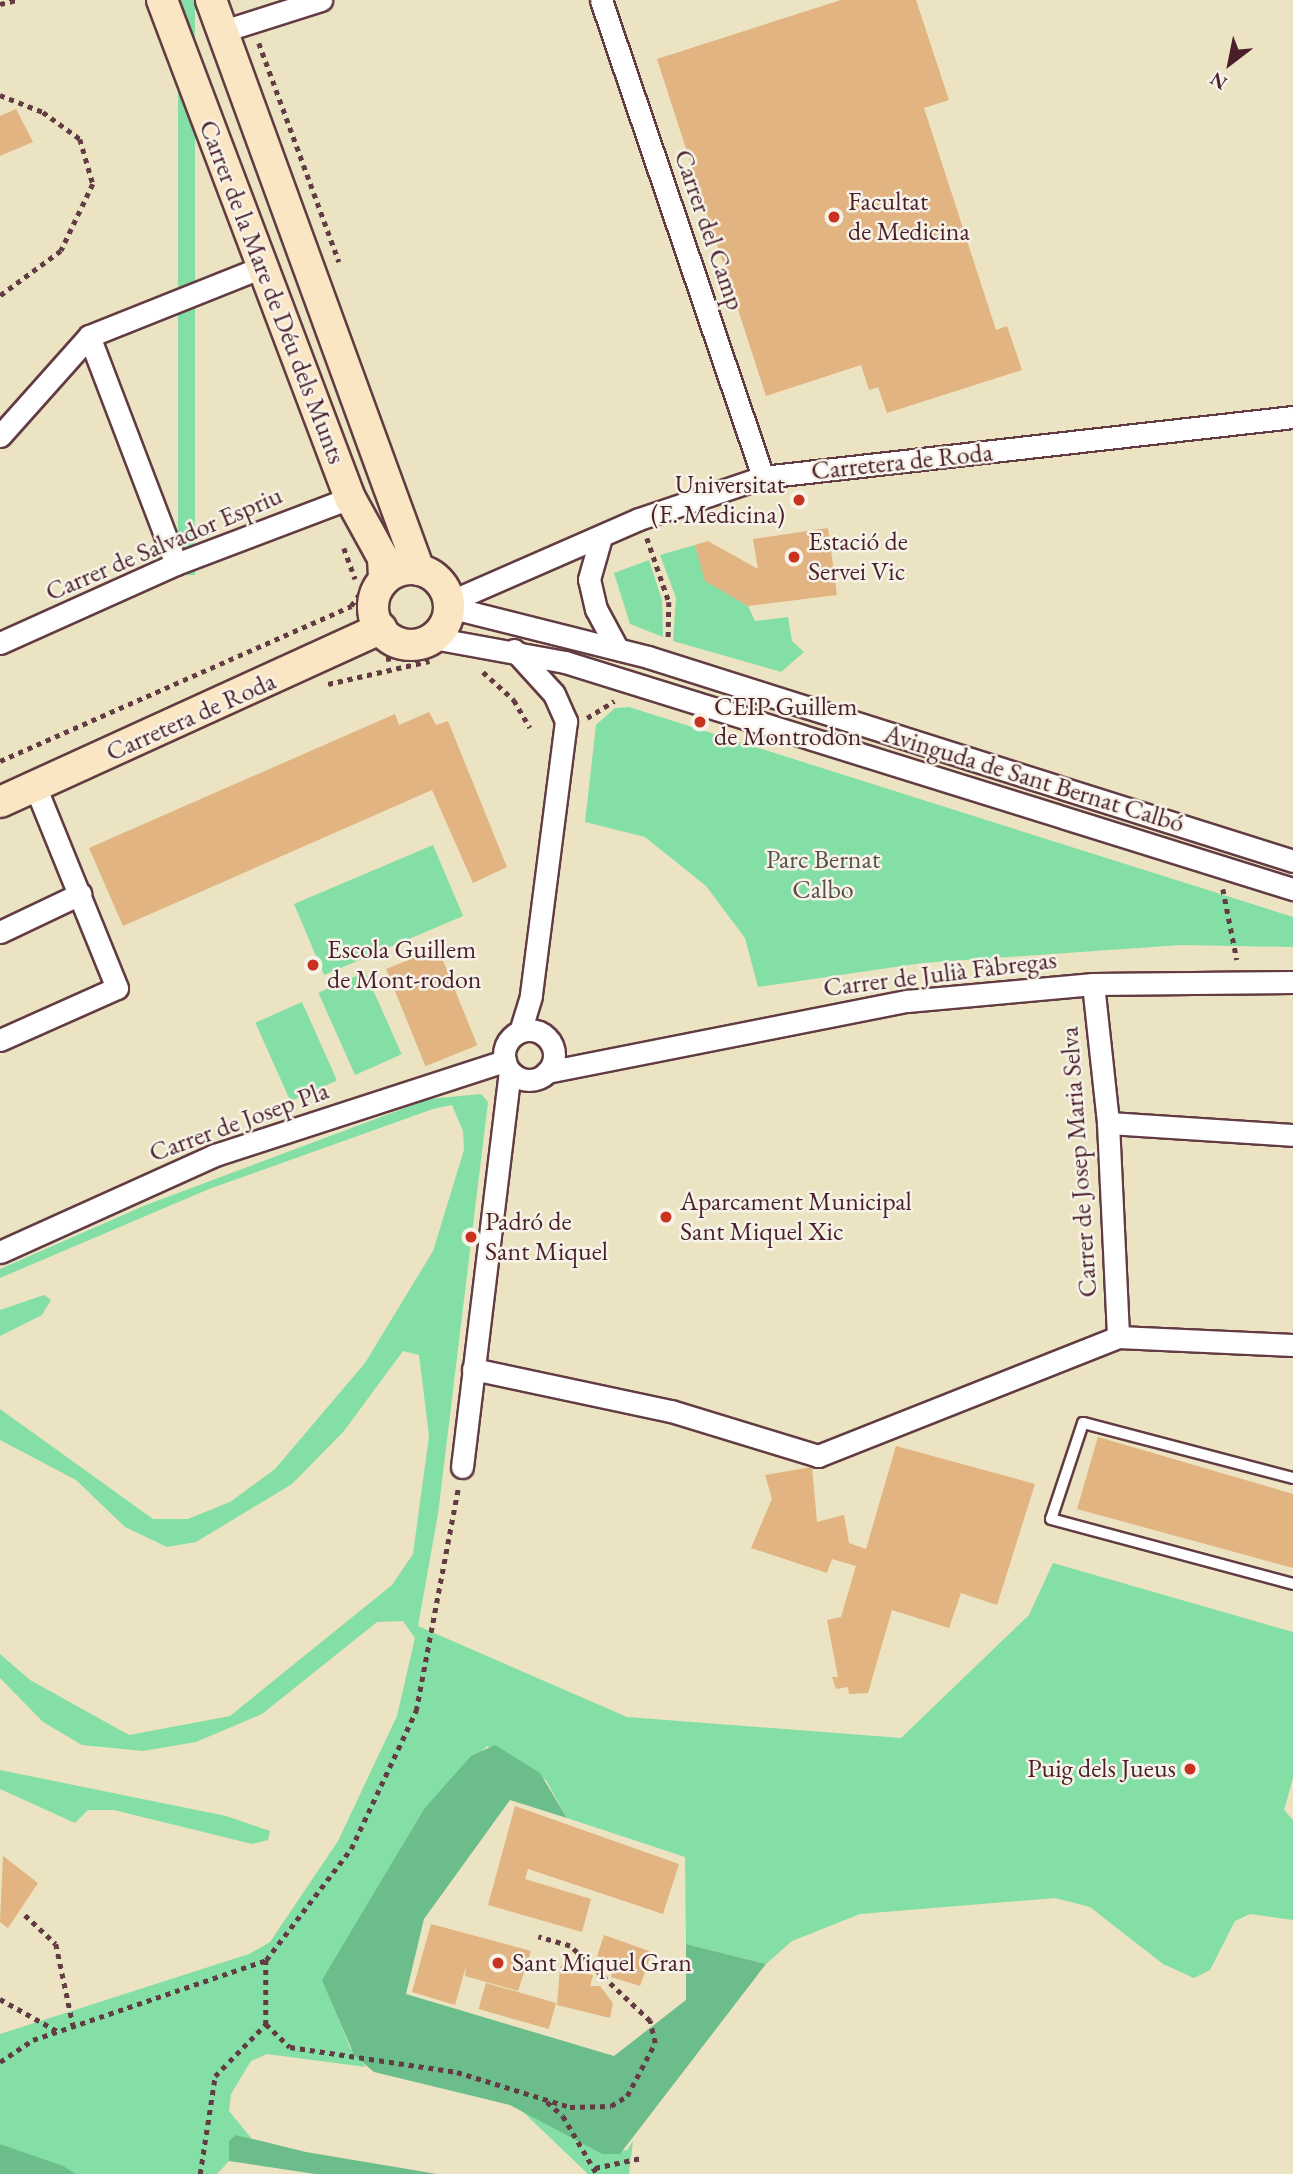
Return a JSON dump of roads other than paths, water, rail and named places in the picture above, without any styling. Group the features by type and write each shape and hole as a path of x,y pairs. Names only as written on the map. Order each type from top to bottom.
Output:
{"street":[{"name":"Carrer de la Mare de Déu dels Munts","path":"162,0 350,498 383,558 372,586"},
{"name":"Carrer de la Mare de Déu dels Munts","path":"211,0 419,570"},
{"path":"223,31 321,0"},
{"name":"Carrer del Camp","path":"601,0 763,477"},
{"path":"0,436 89,336 262,267"},
{"path":"89,336 176,565"},
{"name":"Carretera de Roda","path":"449,604 639,519 763,477 1293,417"},
{"name":"Carrer de Salvador Espriu","path":"0,643 176,565 350,498"},
{"path":"601,537 589,579 596,609 617,648"},
{"path":"419,570 440,582 449,604 436,650 400,643 381,628 374,603 372,586 419,570"},
{"name":"Avinguda de Sant Bernat Calbó","path":"449,604 617,648 1293,861"},
{"name":"Carretera de Roda","path":"0,802 381,628"},
{"name":"Avinguda de Sant Bernat Calbó","path":"436,650 514,650 1293,889"},
{"path":"462,1467 506,1124 507,1043 520,1031 531,996 566,721 554,694 514,650"},
{"path":"0,1040 117,988 35,786"},
{"path":"0,932 80,894"},
{"name":"Carrer de Julià Fàbregas","path":"542,1076 597,1058 907,1001 1093,984 1241,979 1293,982"},
{"name":"Carrer de Josep Maria Selva","path":"1093,984 1108,1123 1118,1336"},
{"path":"520,1031 547,1038 597,1058"},
{"path":"506,1124 542,1076 554,1055 547,1038"},
{"path":"508,1066 542,1076"},
{"name":"Carrer de Josep Pla","path":"0,1252 215,1155 508,1066"},
{"path":"1108,1123 1293,1135"},
{"path":"473,1369 671,1411 818,1455 1118,1336 1293,1345"}],"lane":[{"path":"1293,1478 1083,1423 1051,1519 1293,1584"}],"place":[{"name":"Facultat de Medicina","path":"834,217"},
{"name":"Universitat (F. Medicina)","path":"799,500"},
{"name":"Estació de Servei Vic","path":"794,557"},
{"name":"CEIP Guillem de Montrodon","path":"700,722"},
{"name":"Escola Guillem de Mont-rodon","path":"313,965"},
{"name":"Aparcament Municipal Sant Miquel Xic","path":"666,1217"},
{"name":"Padró de Sant Miquel","path":"471,1237"},
{"name":"Puig dels Jueus","path":"1190,1769"},
{"name":"Sant Miquel Gran","path":"498,1963"}],"park label":[{"name":"Parc Bernat Calbo","path":"823,875"}]}
